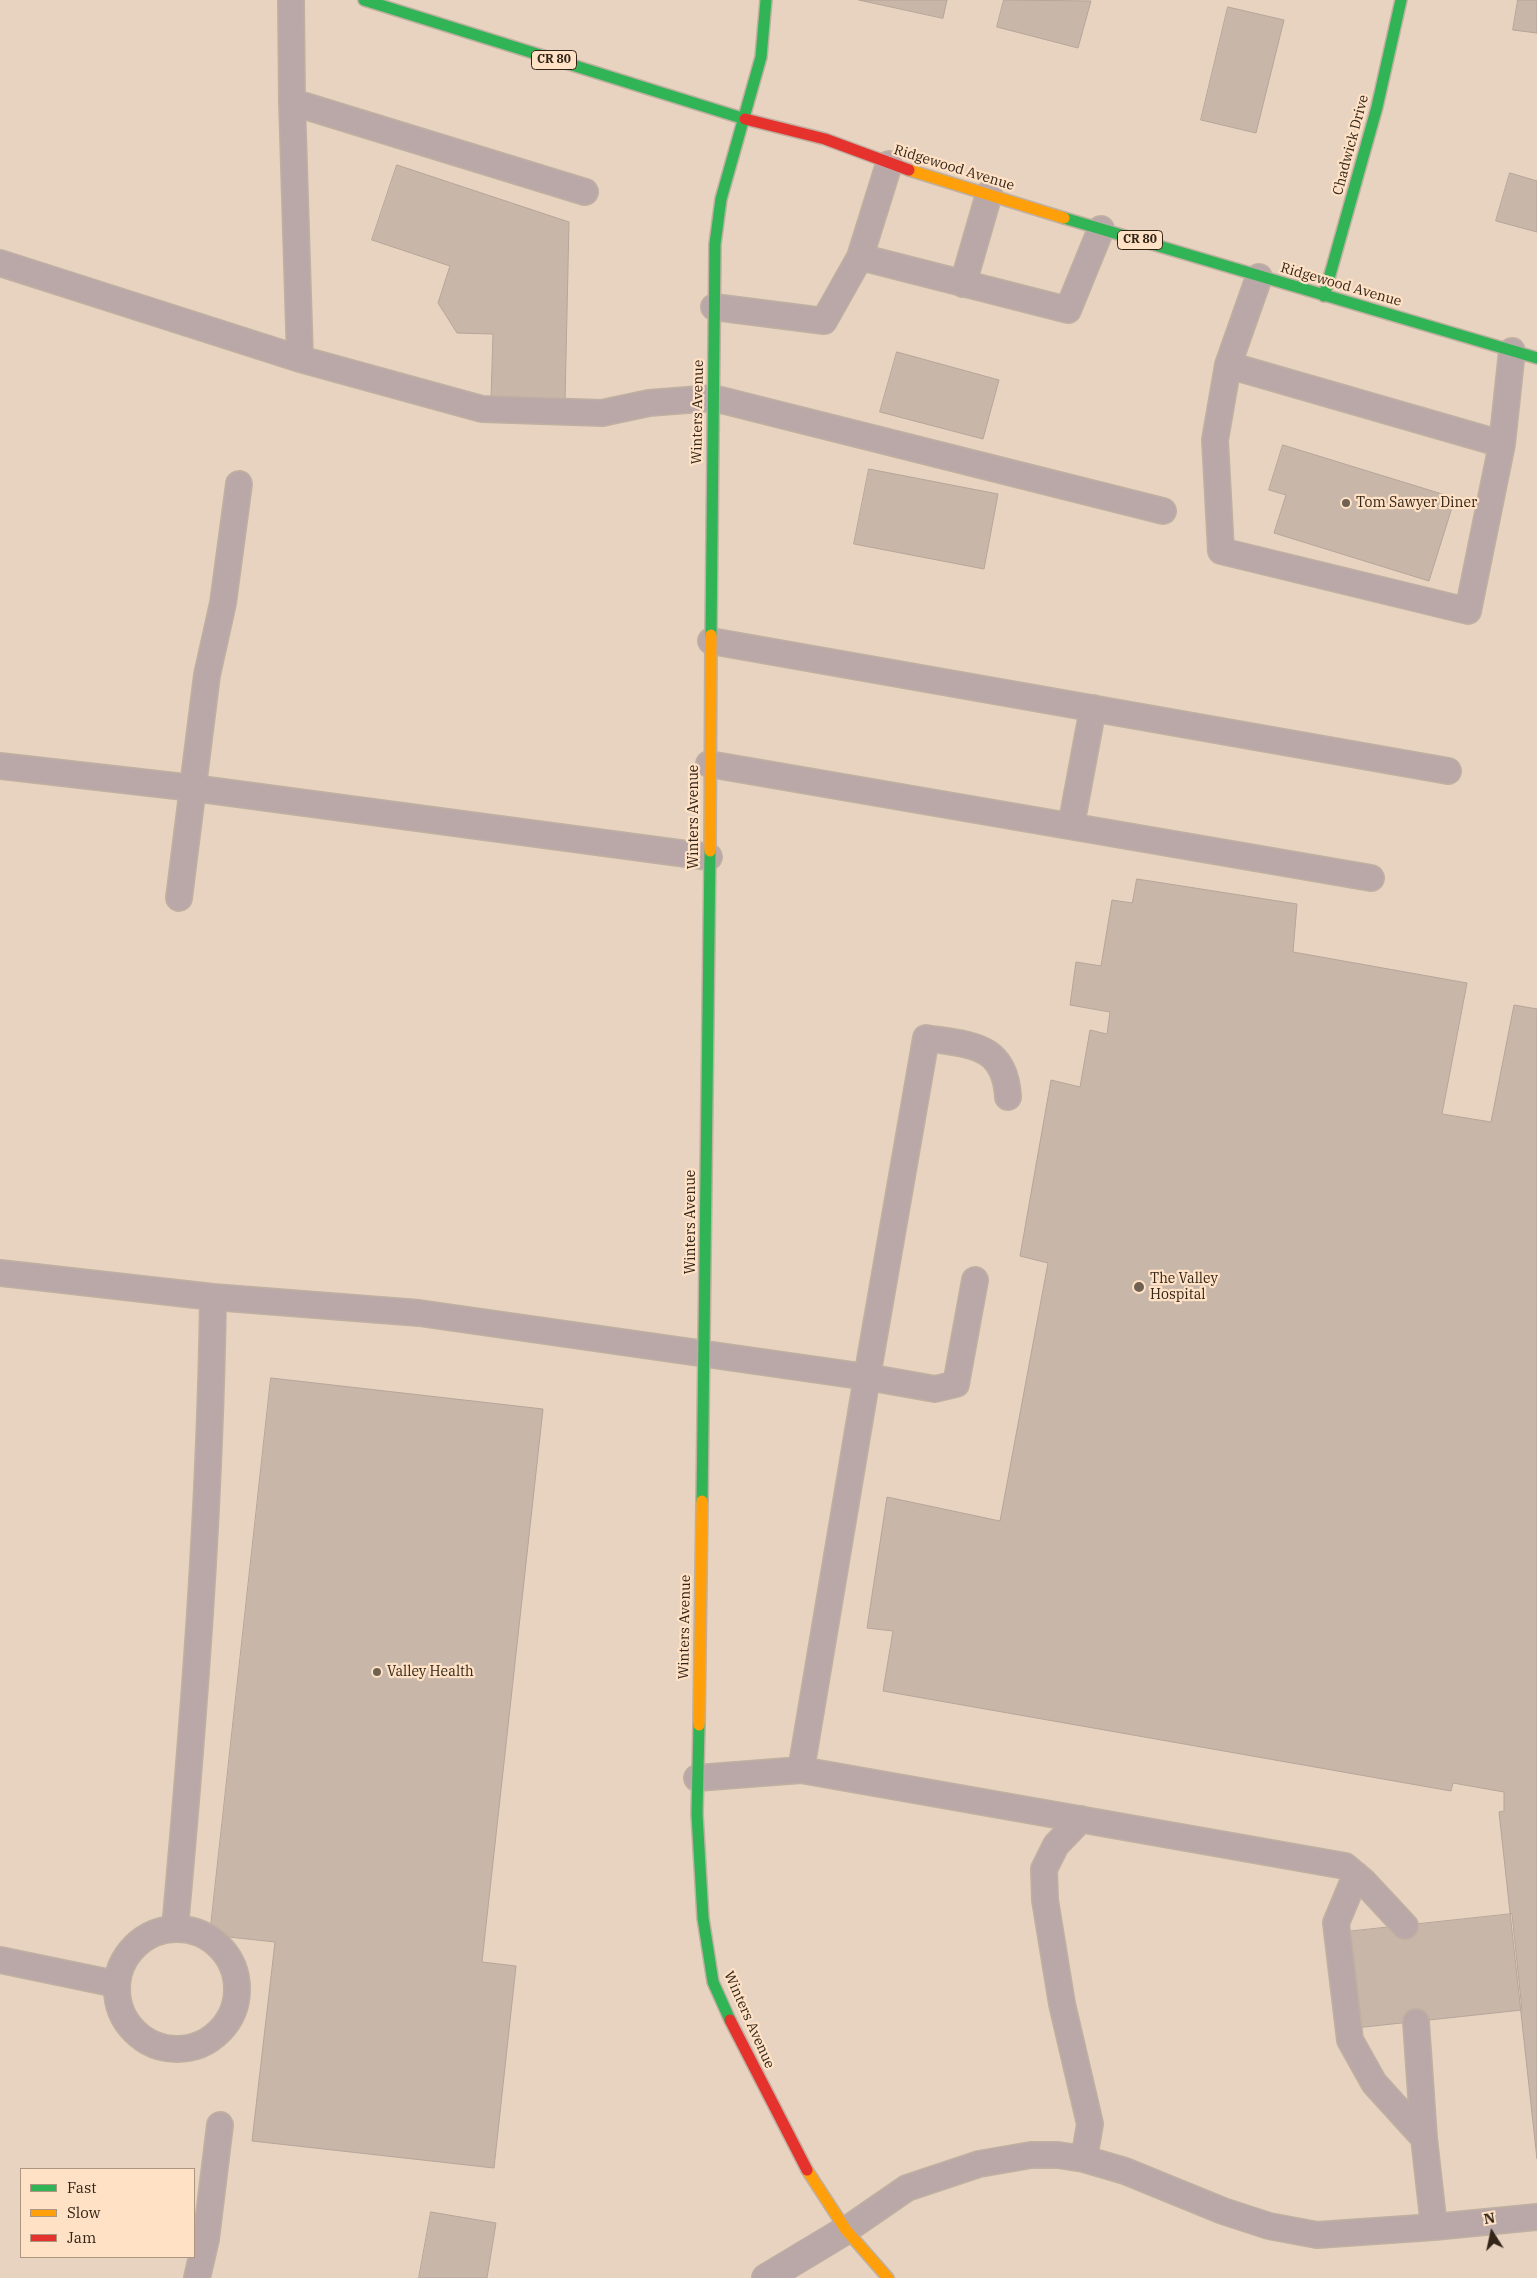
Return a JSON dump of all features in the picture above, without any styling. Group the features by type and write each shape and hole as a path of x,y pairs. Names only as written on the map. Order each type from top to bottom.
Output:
{"street":[{"name":"Ridgewood Avenue","path":"364,0 744,119 825,138 890,164 1101,229 1537,358"},
{"name":"Winters Avenue","path":"766,0 761,57 721,199 715,244 705,1353 696,1814 703,1918 713,1982 743,2048 800,2159 846,2230 888,2278"},
{"name":"Chadwick Drive","path":"1324,296 1377,107 1401,0"},
{"path":"766,2278 846,2230"}],"lane":[{"path":"291,0 292,102 300,359"},
{"path":"292,102 584,192"},
{"path":"714,307 824,321 860,257 890,164"},
{"path":"964,284 989,194"},
{"path":"860,257 1068,310 1101,229"},
{"path":"0,263 300,359 482,409 602,413 650,403 713,398 1163,511"},
{"path":"1259,277 1228,365 1214,440 1221,552 1468,611 1502,444 1512,351"},
{"path":"1228,365 1502,444"},
{"path":"179,898 207,676 223,603 239,484"},
{"path":"711,641 1448,770"},
{"path":"1071,826 1093,708"},
{"path":"709,764 1371,878"},
{"path":"0,766 193,788 709,856"},
{"path":"801,1770 866,1377 926,1038 977,1046 992,1054 1003,1069 1008,1096"},
{"path":"0,1273 213,1297 419,1313 705,1353 935,1389 956,1384 975,1280"},
{"path":"175,1928 197,1682 212,1398 213,1297"},
{"path":"697,1778 801,1770 1345,1866 1356,1875 1404,1926"},
{"path":"1081,1819 1056,1845 1044,1869 1045,1900 1062,2004 1090,2124 1084,2159"},
{"path":"1356,1875 1336,1923 1350,2040 1374,2083 1424,2138"},
{"path":"175,1928 196,1932 214,1941 228,1957 236,1976 237,1996 231,2016 218,2032 201,2044 181,2049 160,2047 141,2038 127,2023 118,2004 116,1984 120,1967 136,1946 158,1931 175,1928"},
{"path":"0,1960 116,1984"},
{"path":"1416,2022 1424,2138 1434,2227"},
{"path":"197,2278 206,2239 220,2125"},
{"path":"846,2230 907,2188 943,2174 1004,2158 1058,2155 1084,2159 1126,2171 1223,2211 1278,2228 1317,2235 1434,2227 1537,2217"}],"building":[{"path":"859,0 947,0 943,18"},
{"path":"1004,0 1091,1 1078,48 997,27"},
{"path":"1518,0 1537,0 1537,33 1513,30"},
{"path":"1228,7 1284,20 1256,133 1201,120"},
{"path":"397,165 569,222 565,402 491,400 493,334 457,333 438,303 450,266 372,240"},
{"path":"1510,173 1537,181 1537,232 1496,221"},
{"path":"897,352 999,380 983,439 880,412"},
{"path":"1283,445 1455,498 1429,581 1274,533 1286,495 1269,490"},
{"path":"869,469 998,494 984,569 854,544"},
{"path":"1137,879 1297,904 1293,952 1467,983 1442,1114 1491,1122 1514,1005 1537,1009 1537,2159 1499,1812 1504,1811 1504,1792 1453,1783 1451,1791 883,1691 893,1631 867,1628 887,1497 1000,1521 1048,1263 1020,1256 1051,1080 1080,1087 1090,1030 1107,1034 1110,1012 1070,1005 1076,962 1101,966 1112,900 1132,903"},
{"name":"Valley Health","path":"271,1378 543,1409 482,1962 516,1966 494,2168 252,2141 275,1942 210,1935"},
{"path":"1512,1914 1522,2010 1355,2028 1345,1932"},
{"path":"431,2212 496,2223 487,2278 419,2278"}],"traffic: fast":[{"path":"364,0 745,119"},
{"path":"711,635 715,244 721,199 761,57 766,0"},
{"path":"1324,296 1377,107 1401,0"},
{"path":"1064,218 1537,358"},
{"path":"702,1501 710,851"},
{"path":"699,1725 697,1814 703,1918 713,1982 730,2020"}],"traffic: slow":[{"path":"909,170 1064,218"},
{"path":"710,851 711,635"},
{"path":"699,1725 702,1501"},
{"path":"807,2170 846,2230 888,2278"}],"traffic: jam":[{"path":"745,119 825,139 909,170"},
{"path":"730,2020 807,2170"}],"place":[{"name":"Tom Sawyer Diner","path":"1346,503"},
{"name":"The Valley Hospital","path":"1139,1287"},
{"name":"Valley Health","path":"377,1672"}]}
